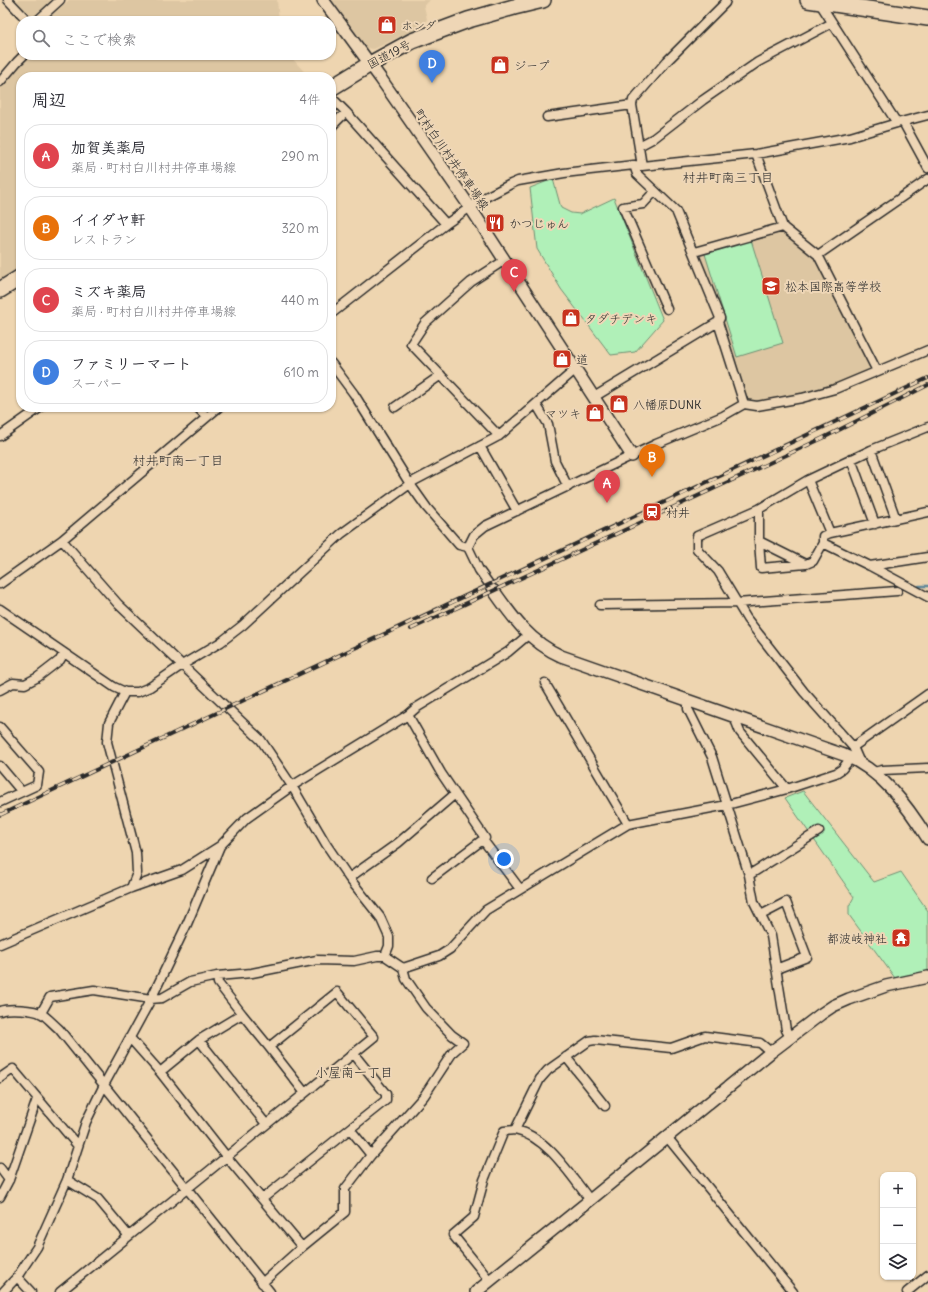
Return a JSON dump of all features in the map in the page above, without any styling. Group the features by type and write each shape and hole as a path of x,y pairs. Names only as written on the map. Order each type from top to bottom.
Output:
{"highway":[{"name":"国道19号","path":"336,85 412,41 468,20 542,0"},
{"path":"814,1 866,4 928,18"},
{"path":"0,290 16,280"}],"street":[{"path":"8,0 23,16"},
{"path":"42,16 60,0"},
{"name":"町村白川村井停車場線","path":"323,0 335,16"},
{"path":"726,0 725,4 667,61 633,100 632,105 639,146 636,174 676,211 720,318 718,322 744,404"},
{"path":"814,1 832,22 900,122 928,168"},
{"name":"町村白川村井停車場線","path":"336,18 470,207 632,456"},
{"path":"639,146 654,138 703,100 758,62 832,22"},
{"path":"0,82 19,60"},
{"path":"336,102 446,224"},
{"path":"547,117 632,105"},
{"path":"336,122 346,112"},
{"path":"336,310 446,224 482,199 518,181 564,173 756,154 850,137 928,115"},
{"path":"756,154 783,227 818,255 877,371"},
{"path":"818,255 928,179"},
{"path":"654,191 643,204 623,207 667,309"},
{"path":"694,252 783,227"},
{"path":"499,436 412,344 425,323 471,282 505,260"},
{"path":"594,397 718,322"},
{"path":"468,547 474,535 485,526 656,444 723,416 744,404 757,406 802,398 835,389 928,350"},
{"path":"0,609 114,687 125,692 138,692 150,687 182,665 221,642 242,625 341,534 410,484 499,436 576,369"},
{"path":"336,370 354,394 410,484 427,508 459,545 468,547"},
{"path":"395,407 441,375"},
{"path":"536,404 548,424 555,462 568,487"},
{"path":"0,436 34,412"},
{"path":"202,412 206,417"},
{"path":"0,584 62,540 212,412"},
{"path":"856,760 853,747 804,692 747,619 718,571 698,549 697,536 759,509 808,480 871,450 928,427"},
{"path":"480,446 518,511"},
{"path":"871,450 896,519"},
{"path":"851,460 875,524"},
{"path":"808,480 830,533"},
{"path":"759,509 761,568 806,564 813,561 823,542 823,536 830,533 928,512"},
{"path":"62,540 118,604 261,740 292,786 326,844 349,878 380,917 389,937 389,946 385,956"},
{"path":"759,541 806,564"},
{"path":"823,542 928,597"},
{"path":"468,547 479,570 528,635 548,650 561,656 856,760 874,772 890,788 928,839"},
{"path":"870,566 928,558"},
{"path":"600,605 737,602 897,591"},
{"path":"0,944 131,888 182,870 220,846 247,818 292,786 508,652 528,635"},
{"path":"0,690 13,683 25,684 38,677 60,660 64,653"},
{"path":"545,683 628,824"},
{"path":"125,692 109,723 107,742 136,853 137,873 131,888"},
{"path":"853,747 928,694"},
{"path":"688,701 688,709 712,757 749,875 754,902 771,936 786,1030 790,1037"},
{"path":"408,715 441,773 485,838 483,840 520,889"},
{"path":"735,717 740,732 787,789"},
{"path":"0,727 39,772 37,785 0,802"},
{"path":"403,968 439,956 450,949 486,910 628,824 727,805 787,789 836,773 856,760"},
{"path":"0,766 22,792"},
{"path":"874,772 882,770 928,768"},
{"path":"349,878 398,843 455,794"},
{"path":"749,875 819,831"},
{"path":"432,878 483,840"},
{"path":"3,1292 17,1277 38,1247 67,1180 86,1122 104,1085 151,999 187,924 220,846"},
{"path":"761,915 786,902 807,957 776,969"},
{"path":"41,1013 50,996 94,990 151,999 162,998 190,982 217,976 252,973 317,960 354,961 377,956 385,956 403,968 406,979 426,1008 463,1043 453,1052 424,1096 371,1155 345,1189 345,1212 302,1247 262,1283"},
{"path":"217,976 218,983 305,1092"},
{"path":"476,1292 771,1052 833,1006 886,986 928,977"},
{"path":"60,1292 128,1235 374,1037 337,992 270,1047"},
{"path":"0,1011 5,1009 27,1010 41,1013 59,1029 270,1292"},
{"path":"160,1072 199,1040 242,1014"},
{"path":"515,1130 540,1079 548,1070 589,1041 595,1040 671,1048 705,1036 760,1043 771,1052"},
{"path":"130,1038 160,1072 226,1156 302,1247"},
{"path":"199,1040 266,1124"},
{"path":"262,1200 386,1100 386,1094 353,1053"},
{"path":"566,1057 605,1106"},
{"path":"0,1078 13,1069 78,1146"},
{"path":"0,1197 9,1180 37,1099"},
{"path":"350,1129 371,1155"},
{"path":"490,1280 453,1235 474,1217 484,1180 504,1131 522,1131 538,1140 549,1149 590,1200"},
{"path":"667,1138 793,1292"},
{"path":"0,1168 9,1180"},
{"path":"67,1180 98,1199 128,1235"},
{"path":"908,1292 928,1275"},
{"path":"17,1277 31,1292"}],"shaded area":[{"path":"12,0 55,0 38,16 26,16"},
{"path":"69,0 277,0 279,16 51,16"},
{"name":"ホンダ","path":"332,0 430,0 424,6 427,19 420,31 401,36 374,49 367,48"},
{"path":"23,60 294,60 304,72 16,72 16,272 0,278 0,86 15,67"},
{"name":"松本国際高等学校","path":"784,229 812,250 871,364 869,370 829,387 759,402 745,400 720,323 723,319 698,253"}],"green space":[{"path":"553,179 561,208 571,213 580,214 614,198 663,320 635,352 611,355 561,289 537,249 530,188"},
{"path":"751,240 783,343 737,357 705,254"},
{"path":"803,791 874,882 901,872 928,911 928,971 895,978 849,915 849,906 854,897 785,798"}],"waterway":[{"path":"919,586 928,586"}],"railway":[{"path":"0,815 928,378"},
{"path":"411,629 823,438 928,385"}],"place":[{"name":"ホンダ","path":"387,25"},
{"name":"ジープ","path":"500,65"},
{"name":"ファミリーマート","path":"432,83"},
{"name":"かつじゅん","path":"495,223"},
{"name":"松本国際高等学校","path":"771,286"},
{"name":"ミズキ薬局","path":"514,292"},
{"name":"タダチデンキ","path":"571,318"},
{"name":"道","path":"562,359"},
{"name":"八幡原DUNK","path":"619,404"},
{"name":"マツキ","path":"595,413"},
{"name":"イイダヤ軒","path":"652,477"},
{"name":"加賀美薬局","path":"607,503"},
{"name":"村井","path":"652,512"},
{"name":"都波岐神社","path":"901,938"}],"district":[{"name":"村井町南三丁目","path":"728,177"},
{"name":"村井町南一丁目","path":"178,460"},
{"name":"小屋南一丁目","path":"354,1072"}]}
